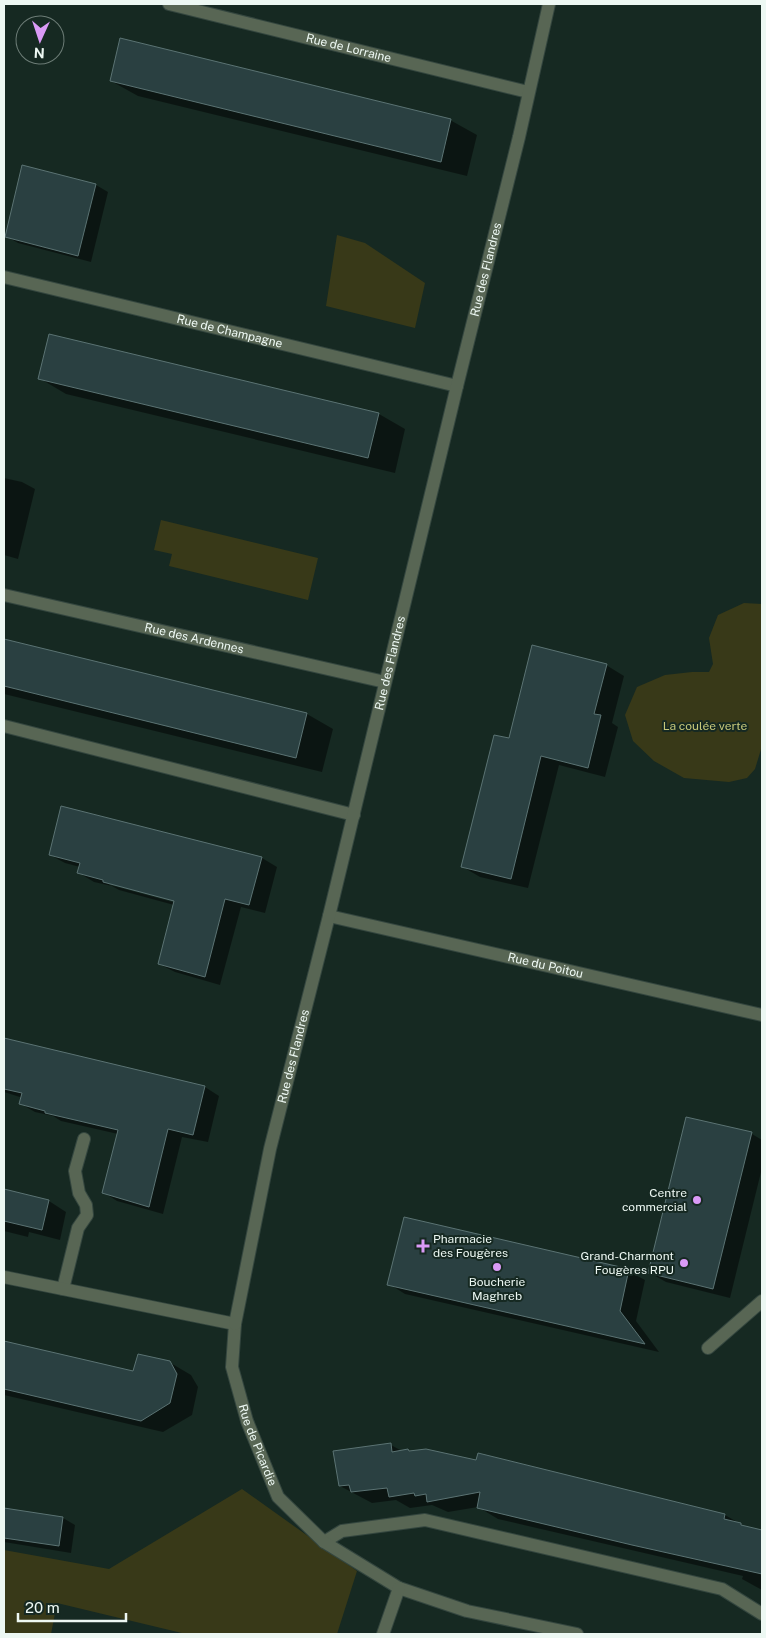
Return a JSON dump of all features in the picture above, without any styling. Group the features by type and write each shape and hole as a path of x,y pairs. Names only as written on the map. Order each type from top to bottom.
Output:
{"street":[{"name":"Rue de Lorraine","path":"169,4 528,92"},
{"name":"Rue des Flandres","path":"235,1324 270,1149 354,814 550,4"},
{"name":"Rue de Champagne","path":"4,277 457,386"},
{"name":"Rue des Ardennes","path":"4,595 386,682"},
{"path":"4,726 354,814"},
{"name":"Rue du Poitou","path":"329,916 762,1015"},
{"path":"63,1289 78,1228 87,1215 86,1205 78,1194 75,1171 84,1139"},
{"path":"4,1277 235,1324"},
{"path":"708,1348 762,1301"},
{"name":"Rue de Picardie","path":"235,1324 232,1367 247,1421 278,1497 324,1542 399,1588 467,1611 577,1634"},
{"path":"324,1542 342,1531 425,1520 722,1589 762,1614"},
{"path":"383,1634 399,1588"}],"green space":[{"path":"337,235 365,243 425,283 415,328 326,306"},
{"path":"161,520 318,558 308,600 169,566 172,554 154,550"},
{"name":"La coulée verte","path":"744,603 762,604 762,746 755,769 747,778 729,782 684,778 654,761 633,741 625,715 637,687 665,675 709,672 713,664 709,638 718,615"},
{"path":"242,1489 357,1571 337,1634 186,1634 57,1603 51,1634 4,1634 4,1550 109,1569"}],"building":[{"path":"120,38 451,119 441,162 110,81"},
{"path":"22,165 96,184 78,256 5,237"},
{"path":"49,334 379,413 368,458 38,379"},
{"path":"4,639 307,713 296,758 4,686"},
{"path":"532,645 607,664 594,714 601,715 588,768 541,756 511,879 461,867 494,735 509,738"},
{"path":"61,806 262,857 249,905 225,899 205,977 158,964 174,901 77,873 80,863 49,855"},
{"path":"4,1038 205,1086 193,1135 168,1129 149,1207 102,1193 118,1130 45,1113 45,1111 19,1104 22,1093 4,1089"},
{"path":"686,1117 752,1132 713,1289 648,1273"},
{"path":"4,1189 49,1200 42,1230 4,1221"},
{"path":"404,1217 629,1269 620,1311 645,1344 387,1285"},
{"path":"4,1341 133,1371 138,1354 170,1361 177,1374 170,1403 141,1421 4,1389"},
{"path":"391,1443 392,1452 408,1449 409,1451 426,1449 476,1460 478,1453 725,1514 724,1519 762,1530 762,1574 477,1508 480,1492 427,1502 426,1494 415,1496 414,1493 389,1497 387,1488 351,1492 349,1485 339,1486 333,1451"},
{"path":"4,1508 63,1517 59,1546 4,1538"}],"place":[{"name":"Centre commercial","path":"697,1200"},
{"name":"Pharmacie des Fougères","path":"423,1246"},
{"name":"Grand-Charmont Fougères RPU","path":"684,1263"},
{"name":"Boucherie Maghreb","path":"497,1267"}]}
